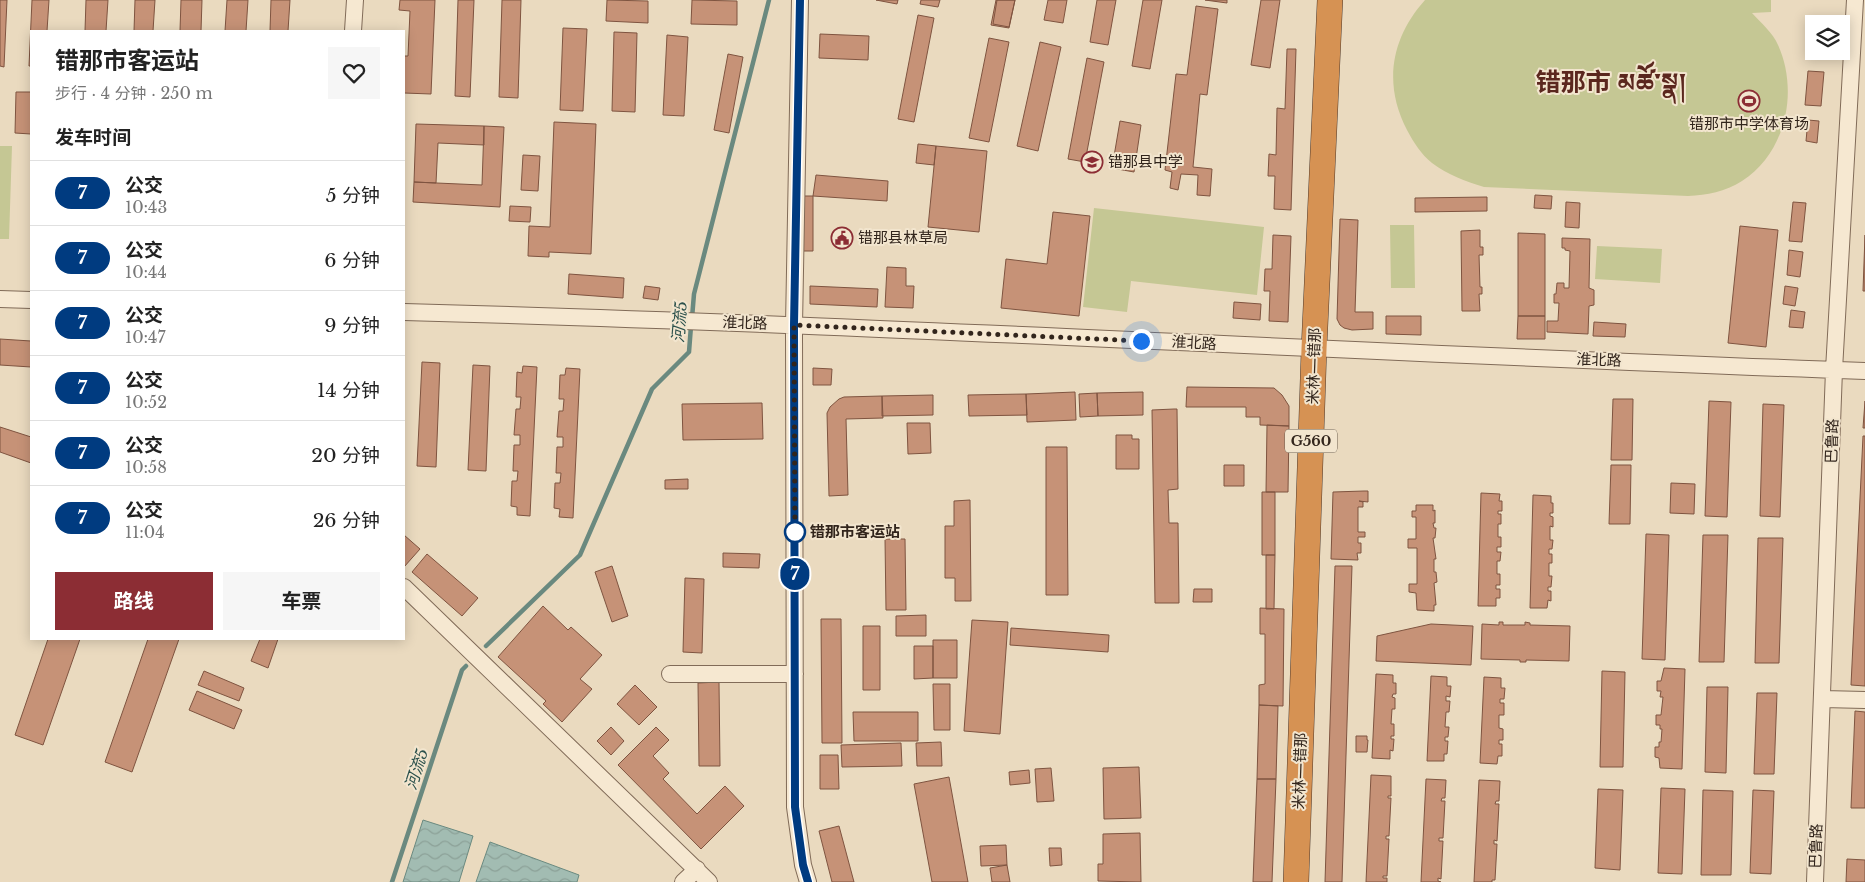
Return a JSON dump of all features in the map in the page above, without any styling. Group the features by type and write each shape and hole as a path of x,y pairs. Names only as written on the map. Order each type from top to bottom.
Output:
{"highway":[{"name":"米林—错那","path":"1296,882 1314,349 1330,0"}],"street":[{"path":"353,30 355,0"},
{"path":"800,0 794,325 795,807 803,865 808,882"},
{"name":"巴鲁路","path":"1815,882 1834,370 1855,0"},
{"path":"0,299 30,300"},
{"name":"淮北路","path":"405,312 794,325 1314,349 1865,371"},
{"path":"405,588 709,882"},
{"path":"670,674 795,674"},
{"path":"1822,699 1865,700"},
{"path":"683,882 697,869"}],"green space":[{"path":"1425,0 1771,0 1771,12 1752,13 1773,36 1784,63 1787,101 1784,120 1778,138 1769,154 1757,169 1742,181 1722,190 1702,195 1688,196 1484,187 1463,180 1438,167 1421,152 1399,113 1395,96 1394,62 1398,46 1404,30"},
{"path":"0,146 12,146 9,239 0,239"},
{"path":"1094,208 1264,227 1257,295 1131,281 1127,312 1083,307"},
{"path":"1390,225 1414,225 1415,288 1391,288"},
{"path":"1597,246 1662,249 1660,283 1595,279"}],"water":[{"path":"423,820 473,836 459,882 403,882"},
{"path":"490,842 579,875 577,882 476,882"}],"building":[{"path":"0,0 7,0 4,67 0,66"},
{"path":"32,0 49,0 47,30 31,30"},
{"path":"86,0 108,0 106,30 85,30"},
{"path":"135,0 155,0 153,30 134,30"},
{"path":"181,0 202,0 201,30 180,30"},
{"path":"227,0 248,0 246,30 225,30"},
{"path":"271,0 290,0 288,30 270,30"},
{"path":"400,0 435,0 431,94 405,93 405,56 408,56 410,11 399,10"},
{"path":"458,0 474,0 470,97 455,96"},
{"path":"502,0 521,0 518,98 499,97"},
{"path":"607,0 648,1 648,23 606,21"},
{"path":"692,0 737,1 737,25 691,24"},
{"path":"876,0 898,0 897,4"},
{"path":"921,0 940,0 938,7 920,4"},
{"path":"996,0 1015,0 1009,28 991,25"},
{"path":"997,0 1015,0 1009,27 993,24"},
{"path":"1048,0 1067,0 1063,23 1044,20"},
{"path":"1097,0 1116,0 1108,45 1090,42"},
{"path":"1143,0 1162,0 1150,69 1132,66"},
{"path":"1205,0 1227,0 1227,3"},
{"path":"1261,0 1280,0 1270,68 1251,65"},
{"path":"1196,6 1218,9 1207,95 1200,94 1193,167 1212,169 1210,196 1197,195 1198,175 1181,174 1178,190 1170,188 1172,172 1165,170 1176,74 1187,75"},
{"path":"918,15 934,18 914,122 898,119"},
{"path":"563,28 587,29 583,111 560,110"},
{"path":"614,32 637,33 635,112 612,111"},
{"path":"820,34 869,36 868,60 819,58"},
{"path":"667,35 688,37 684,116 663,115"},
{"path":"989,38 1009,42 989,142 969,138"},
{"path":"1040,42 1061,47 1038,151 1017,146"},
{"path":"1287,49 1296,49 1291,210 1274,209 1275,176 1268,176 1269,154 1276,155 1277,108 1285,109"},
{"path":"728,54 743,57 729,133 714,130"},
{"path":"1087,58 1104,62 1085,162 1068,159"},
{"path":"1808,71 1824,72 1821,106 1805,105"},
{"path":"16,92 30,92 30,134 15,133"},
{"path":"1808,120 1819,121 1817,143 1806,141"},
{"path":"1120,121 1141,125 1134,172 1112,168"},
{"path":"554,122 596,124 591,254 549,252 549,257 528,256 529,226 550,227"},
{"path":"416,124 484,126 484,145 438,143 436,183 414,182"},
{"path":"484,126 504,127 500,207 413,202 414,182 482,185"},
{"path":"918,144 936,146 934,165 916,163"},
{"path":"936,146 987,151 979,232 928,227"},
{"path":"523,155 540,156 538,191 521,190"},
{"path":"816,175 888,181 887,201 813,196"},
{"path":"1535,195 1552,196 1551,209 1534,208"},
{"path":"803,196 813,196 813,251 803,251"},
{"path":"1487,197 1487,211 1415,212 1415,198"},
{"path":"1566,202 1580,203 1579,228 1565,227"},
{"path":"1793,202 1806,203 1802,242 1789,241"},
{"path":"510,206 531,207 530,222 509,221"},
{"path":"1053,212 1090,216 1079,316 1001,308 1006,259 1047,264"},
{"path":"1340,219 1358,220 1355,312 1373,312 1373,329 1352,330 1344,328 1337,319"},
{"path":"1740,226 1778,230 1766,347 1728,343"},
{"path":"1480,230 1480,247 1483,247 1483,255 1479,255 1480,287 1482,287 1482,294 1479,294 1480,311 1462,311 1461,231"},
{"path":"1518,233 1545,234 1545,316 1518,316"},
{"path":"1273,235 1291,236 1288,322 1269,321 1270,291 1264,291 1265,269 1272,269"},
{"path":"1865,235 1865,291 1863,291"},
{"path":"1562,238 1590,239 1589,288 1594,290 1594,305 1589,306 1588,334 1547,332 1547,321 1558,321 1559,303 1554,303 1557,283 1564,283 1564,288 1569,288 1570,251 1562,248"},
{"path":"1789,250 1803,252 1800,277 1787,275"},
{"path":"887,267 906,268 906,286 914,286 913,308 885,307"},
{"path":"569,274 624,278 623,298 568,294"},
{"path":"645,286 660,288 658,300 643,298"},
{"path":"810,286 878,289 877,307 810,304"},
{"path":"1785,286 1798,288 1795,306 1783,304"},
{"path":"1234,302 1261,304 1260,320 1233,318"},
{"path":"1791,310 1805,312 1803,328 1789,327"},
{"path":"1386,316 1421,316 1421,335 1386,334"},
{"path":"1518,316 1545,316 1545,339 1517,339"},
{"path":"1594,322 1626,324 1625,337 1593,336"},
{"path":"0,339 30,341 30,367 0,365"},
{"path":"422,362 440,363 436,467 417,466"},
{"path":"473,365 490,366 486,471 468,470"},
{"path":"523,366 537,367 530,516 517,515 517,507 511,506 512,481 517,481 518,471 513,471 514,445 520,445 520,435 514,435 516,409 520,409 521,397 516,397 517,372 522,373"},
{"path":"566,368 580,369 573,518 559,517 560,509 554,508 555,483 560,483 561,473 556,473 557,447 563,447 563,437 557,437 559,411 563,411 564,399 559,399 560,375 565,375"},
{"path":"813,368 832,369 831,385 813,385"},
{"path":"1187,387 1274,388 1282,395 1289,406 1289,426 1260,425 1260,417 1246,417 1246,407 1186,407"},
{"path":"1075,392 1076,420 1027,422 1026,394"},
{"path":"1143,392 1143,415 1098,416 1097,393"},
{"path":"1097,393 1098,416 1080,417 1079,394"},
{"path":"1026,394 1027,415 969,416 968,395"},
{"path":"933,395 933,415 882,416 882,396"},
{"path":"882,396 883,418 846,419 848,495 829,496 827,413 830,407 844,397"},
{"path":"1613,399 1633,399 1632,460 1611,460"},
{"path":"1709,401 1731,402 1727,517 1705,516"},
{"path":"1865,401 1865,428 1863,428"},
{"path":"762,403 763,439 683,440 682,404"},
{"path":"1763,404 1784,405 1780,517 1760,516"},
{"path":"1177,409 1178,489 1168,490 1169,523 1178,523 1179,603 1155,603 1152,410"},
{"path":"907,423 930,423 931,453 908,454"},
{"path":"1267,425 1289,426 1288,492 1266,492"},
{"path":"0,427 30,437 30,463 0,452"},
{"path":"1116,435 1132,435 1132,439 1139,439 1139,469 1116,469"},
{"path":"1863,436 1865,436 1865,686 1851,685"},
{"path":"1046,447 1067,447 1068,595 1046,595"},
{"path":"1224,465 1244,465 1244,486 1224,486"},
{"path":"1611,465 1631,465 1630,524 1609,524"},
{"path":"688,479 688,489 665,489 665,480"},
{"path":"1671,483 1695,484 1694,514 1670,513"},
{"path":"1368,491 1368,502 1359,501 1363,502 1363,507 1358,507 1358,532 1365,532 1365,537 1358,537 1358,543 1361,543 1361,553 1357,553 1358,560 1331,559 1333,492"},
{"path":"1262,492 1275,492 1275,555 1262,555"},
{"path":"1481,493 1500,494 1499,501 1502,501 1502,511 1498,511 1498,514 1501,514 1501,524 1498,524 1498,537 1501,537 1501,547 1497,547 1497,552 1501,552 1500,561 1497,561 1497,574 1500,574 1500,585 1496,585 1496,589 1500,589 1500,598 1496,598 1496,606 1478,606"},
{"path":"1533,495 1551,496 1551,503 1553,503 1553,513 1550,513 1550,516 1553,517 1553,527 1550,526 1550,540 1553,540 1552,549 1549,549 1549,554 1552,554 1552,563 1549,563 1549,576 1552,576 1551,587 1548,587 1548,591 1551,591 1551,601 1548,600 1547,608 1530,608"},
{"path":"970,500 971,601 955,601 955,578 945,578 945,526 954,526 954,501"},
{"path":"1416,505 1433,505 1433,511 1435,510 1435,523 1433,523 1434,528 1436,528 1435,538 1433,538 1436,559 1434,559 1434,572 1436,572 1437,582 1434,583 1436,605 1434,605 1434,611 1417,610 1416,593 1409,592 1409,584 1417,584 1417,548 1408,548 1408,539 1416,539 1416,517 1412,517 1412,511 1416,511"},
{"path":"1646,534 1669,535 1665,660 1642,659"},
{"path":"1703,535 1728,535 1724,662 1699,662"},
{"path":"405,536 420,549 405,566"},
{"path":"1758,538 1783,538 1779,663 1755,663"},
{"path":"885,539 905,539 906,610 886,610"},
{"path":"723,553 760,554 759,568 723,567"},
{"path":"427,554 478,598 462,616 412,572"},
{"path":"1266,555 1275,555 1274,609 1266,609"},
{"path":"612,566 628,616 612,622 595,572"},
{"path":"1335,566 1352,566 1342,882 1325,882"},
{"path":"685,578 704,579 702,653 683,652"},
{"path":"1194,589 1212,589 1212,602 1193,602"},
{"path":"543,606 568,630 571,627 602,655 580,679 592,689 562,722 543,704 546,701 498,657"},
{"path":"1260,608 1284,609 1283,706 1259,705 1259,685 1265,684 1265,634 1260,634"},
{"path":"926,615 926,636 896,636 896,616"},
{"path":"821,619 841,619 842,743 822,743"},
{"path":"972,620 1008,622 1000,734 964,731"},
{"path":"1499,622 1503,622 1503,625 1525,625 1525,622 1530,623 1530,625 1570,626 1569,661 1526,660 1526,662 1520,662 1520,660 1481,659 1482,624 1499,625"},
{"path":"1431,624 1473,626 1471,665 1376,661 1377,636"},
{"path":"863,626 880,626 880,690 863,690"},
{"path":"1011,628 1109,635 1108,652 1010,645"},
{"path":"48,640 80,640 43,745 15,735"},
{"path":"148,640 179,640 132,772 105,762"},
{"path":"260,640 278,640 268,668 251,661"},
{"path":"933,640 957,640 957,678 933,678"},
{"path":"914,646 933,646 933,678 914,679"},
{"path":"1664,668 1685,669 1682,769 1660,768 1659,758 1655,757 1655,747 1659,747 1659,742 1661,742 1662,729 1660,729 1660,725 1656,725 1656,715 1661,715 1663,697 1660,697 1661,691 1657,691 1657,681 1661,681"},
{"path":"204,671 244,688 239,701 198,685"},
{"path":"1602,671 1625,672 1623,767 1600,767"},
{"path":"1376,674 1393,675 1393,683 1396,683 1396,694 1393,694 1392,697 1395,698 1395,709 1392,709 1391,724 1394,724 1394,736 1391,736 1391,739 1394,739 1393,751 1390,750 1390,759 1372,758"},
{"path":"1431,676 1447,677 1447,686 1451,686 1450,697 1446,696 1446,701 1450,701 1449,712 1446,712 1445,727 1449,727 1448,737 1445,737 1445,741 1448,741 1447,754 1444,754 1444,761 1427,761"},
{"path":"1484,677 1501,678 1501,688 1505,688 1504,699 1500,699 1500,703 1504,703 1504,715 1499,715 1499,728 1503,729 1503,740 1499,740 1499,744 1502,744 1502,756 1498,756 1497,764 1480,763"},
{"path":"719,682 720,766 699,766 698,683"},
{"path":"933,684 950,684 950,730 934,730"},
{"path":"635,685 657,707 639,725 617,704"},
{"path":"1707,687 1728,687 1726,773 1705,772"},
{"path":"197,691 242,710 234,729 189,710"},
{"path":"1757,693 1777,693 1774,774 1754,774"},
{"path":"1259,705 1278,706 1276,779 1257,779"},
{"path":"1855,711 1865,712 1865,808 1851,808"},
{"path":"853,712 918,712 918,741 854,741"},
{"path":"611,727 624,741 611,755 597,741"},
{"path":"656,727 669,740 653,756 669,773 663,779 697,814 725,786 744,806 701,849 618,765"},
{"path":"1356,736 1367,736 1367,752 1356,752"},
{"path":"941,742 942,766 917,766 916,743"},
{"path":"901,743 902,766 842,767 841,745"},
{"path":"820,755 838,755 839,789 820,789"},
{"path":"1139,767 1141,818 1104,819 1103,768"},
{"path":"1051,768 1054,801 1037,802 1035,769"},
{"path":"1029,770 1030,783 1010,785 1009,772"},
{"path":"1371,775 1391,776 1391,796 1388,796 1388,798 1391,798 1389,836 1386,836 1386,839 1389,839 1387,876 1383,876 1383,878 1387,878 1387,882 1366,882"},
{"path":"949,777 968,882 932,882 914,784"},
{"path":"1257,779 1276,779 1272,882 1253,882"},
{"path":"1426,779 1446,780 1445,798 1442,798 1441,801 1445,801 1443,838 1439,838 1439,841 1443,841 1441,879 1438,878 1438,881 1441,882 1421,882"},
{"path":"1479,780 1500,781 1499,801 1496,801 1495,804 1499,804 1497,841 1494,840 1494,844 1497,844 1495,880 1492,880 1492,882 1474,882"},
{"path":"1661,788 1685,789 1682,874 1658,873"},
{"path":"1598,789 1623,790 1620,870 1595,868"},
{"path":"1703,790 1733,791 1731,875 1701,875"},
{"path":"1753,790 1774,791 1771,874 1750,873"},
{"path":"839,826 854,882 832,882 819,831"},
{"path":"1140,833 1141,882 1098,881 1098,864 1103,864 1103,834"},
{"path":"1006,845 1007,865 981,866 980,846"},
{"path":"1049,848 1061,848 1062,865 1050,866"},
{"path":"1847,859 1865,860 1865,882 1846,882"},
{"path":"1007,865 1010,882 992,882 990,868"}],"waterway":[{"name":"河流5","path":"692,318 694,294 769,0"},
{"name":"河流5","path":"486,646 580,555 652,389 689,352 691,326"},
{"name":"河流5","path":"392,882 462,670 466,666"}],"bus line":[{"name":"7","path":"800,0 794,325 795,807 803,865 808,882"}],"place":[{"name":"错那市中学体育场","path":"1749,101"},
{"name":"错那县中学","path":"1092,162"},
{"name":"错那县林草局","path":"842,238"},
{"name":"错那市客运站","path":"795,532"}],"district":[{"name":"错那市 མཚོ་སྣ།","path":"1611,82"}],"route":[{"path":"795,532 795,538 794,325 1141,341"}]}
